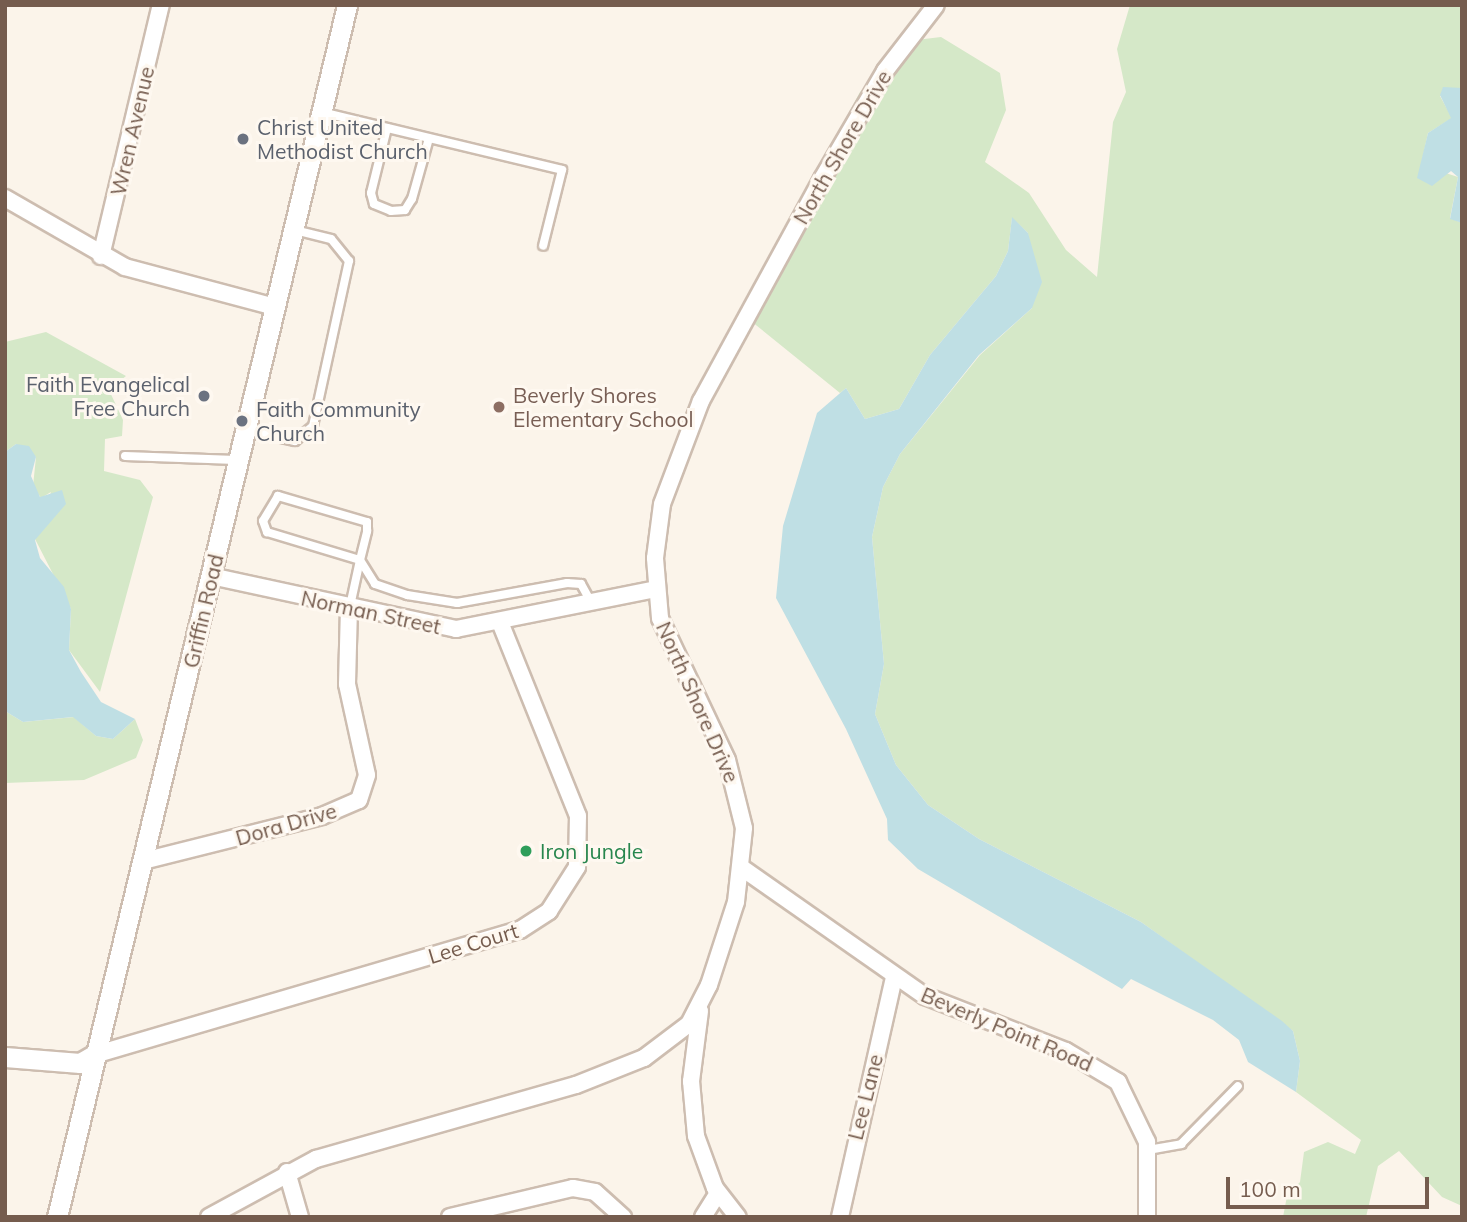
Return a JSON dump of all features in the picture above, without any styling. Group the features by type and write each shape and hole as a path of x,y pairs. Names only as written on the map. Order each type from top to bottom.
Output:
{"street":[{"name":"Wren Avenue","path":"101,257 161,5"},
{"name":"Griffin Road","path":"57,1217 347,5"},
{"name":"North Shore Drive","path":"209,1217 287,1172 363,1143 576,1085 644,1058 681,1033 702,1001 743,868 737,791 666,640 656,589 662,504 701,401 885,71 929,6"},
{"path":"5,198 101,257 275,307"},
{"name":"Norman Street","path":"211,576 438,628 501,624 656,589"},
{"name":"Dora Drive","path":"143,861 322,816 359,800 368,775 347,684 349,609"},
{"name":"Lee Court","path":"94,1055 520,930 549,911 578,867 578,816 501,624"},
{"name":"Beverly Point Road","path":"743,868 894,978 960,1013 1091,1063 1118,1082 1137,1112 1148,1150 1149,1216"},
{"name":"Lee Lane","path":"840,1217 894,978"},
{"path":"702,1001 692,1110 718,1193 738,1217"},
{"path":"5,1057 80,1063 94,1055"},
{"path":"287,1172 300,1217"},
{"path":"450,1217 572,1188 595,1192 623,1217"},
{"path":"703,1217 718,1193"}],"lane":[{"path":"321,112 562,170 543,246"},
{"path":"387,128 371,193 374,204 391,211 404,210 412,199 429,138"},
{"path":"246,430 295,441 313,426 346,289 349,261 333,241 293,230"},
{"path":"125,456 239,460"},
{"path":"349,609 360,560 368,522 278,496 268,505 267,532 360,560 375,584 407,595 457,603 567,583 581,584 592,603"},
{"path":"1148,1150 1181,1144 1238,1086"}],"green space":[{"path":"1130,5 1462,5 1462,88 1440,96 1452,118 1428,133 1421,165 1458,177 1450,218 1462,223 1462,1206 1442,1197 1399,1151 1378,1166 1366,1217 1283,1217 1287,1196 1300,1182 1304,1152 1328,1142 1355,1154 1361,1140 1296,1092 1300,1061 1293,1031 1141,922 979,839 928,805 896,765 875,714 884,664 872,537 883,487 900,454 980,355 1032,308 1028,233 1012,218 1008,251 996,276 930,355 899,409 865,419 846,388 840,393 741,313 860,92 916,40 941,37 1000,73 1006,110 985,162 1029,193 1066,250 1097,277 1113,122 1126,92 1117,49"},
{"path":"46,332 126,376 109,390 123,420 122,436 105,439 104,471 140,480 153,497 100,692 69,650 71,609 35,539 51,492 41,498 33,486 36,457 16,444 5,452 5,342"},
{"path":"5,711 23,722 74,717 96,736 113,739 135,719 143,740 136,758 84,780 5,783"}],"water":[{"path":"1443,87 1462,88 1462,223 1450,219 1458,177 1451,171 1432,186 1417,178 1428,133 1451,118 1440,95"},
{"path":"1012,217 1028,233 1042,282 1032,308 979,355 900,454 883,487 872,537 884,664 875,714 896,765 928,805 979,839 1141,922 1282,1021 1293,1031 1300,1061 1296,1092 1248,1062 1239,1040 1213,1020 1131,979 1122,989 918,869 888,840 887,819 846,729 776,598 783,526 817,413 846,388 865,419 899,409 930,355 996,276 1008,251"},
{"path":"16,444 29,446 36,457 31,476 40,497 62,490 66,504 35,540 40,558 64,587 71,609 69,650 81,672 101,702 135,719 113,739 96,736 73,717 23,722 5,711 5,452"}],"place":[{"name":"Christ United Methodist Church","path":"243,139"},
{"name":"Faith Evangelical Free Church","path":"204,396"},
{"name":"Beverly Shores Elementary School","path":"499,407"},
{"name":"Faith Community Church","path":"242,421"},
{"name":"Iron Jungle","path":"526,851"}]}
